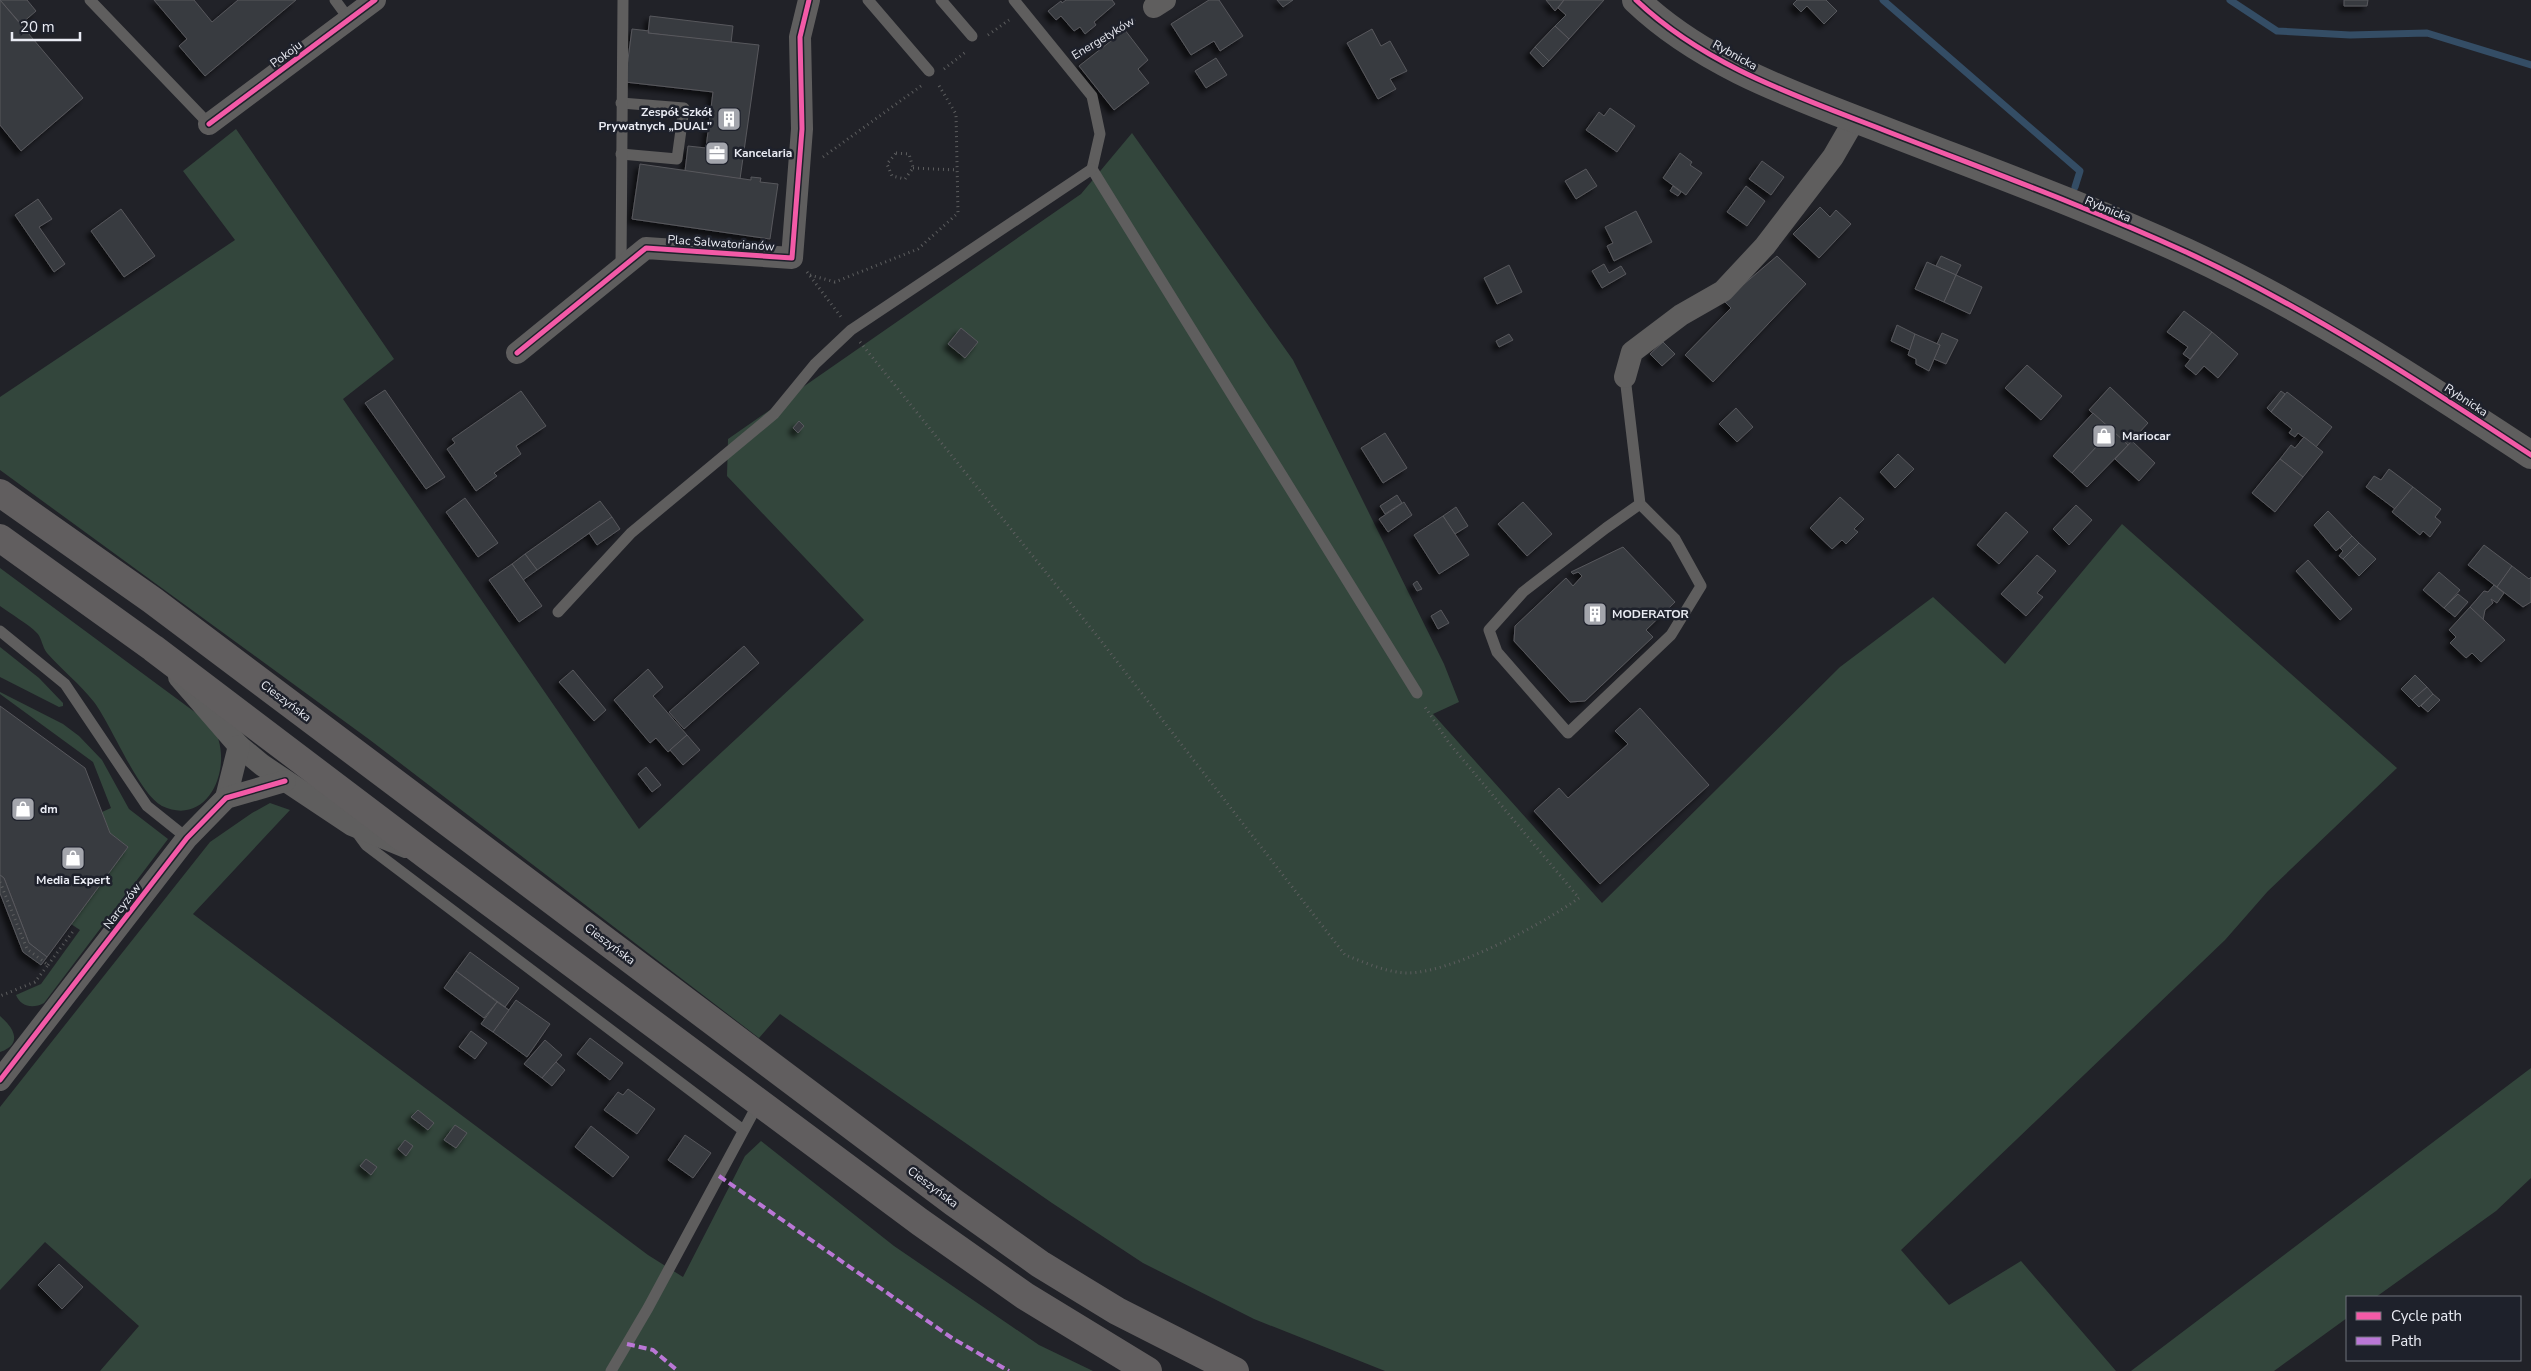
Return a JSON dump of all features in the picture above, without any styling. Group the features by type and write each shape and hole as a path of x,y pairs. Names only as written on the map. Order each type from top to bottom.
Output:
{"main road":[{"name":"Cieszyńska","path":"0,493 152,600 953,1202 1040,1264 1117,1311 1235,1371"},
{"path":"0,538 153,648 426,855 920,1222 1025,1296 1148,1371"}],"street":[{"name":"Pokoju","path":"209,124 375,0"},
{"name":"Plac Salwatorianów","path":"517,353 646,248 792,258 802,128 800,37 808,0"},
{"name":"Rybnicka","path":"1636,0 1689,41 1744,74 2085,209 2187,253 2273,296 2422,383 2531,455"},
{"path":"1625,377 1632,352 1681,315 1723,291 1765,246 1833,157 1855,119"},
{"path":"153,648 239,746 285,781 352,825 426,855"},
{"path":"226,798 239,746"},
{"name":"Narcyzów","path":"0,1080 187,838 226,798 285,781"}],"lane":[{"path":"90,0 209,124"},
{"path":"335,0 349,19"},
{"path":"621,268 621,103 624,0"},
{"path":"868,0 931,74"},
{"path":"941,0 972,36"},
{"path":"558,612 631,532 774,414 815,364 851,330 1092,169 1100,134 1092,96 1066,60 1014,0"},
{"path":"621,103 684,108 677,159 621,154"},
{"path":"1092,169 1417,693"},
{"path":"1625,377 1640,504 1675,540 1702,586 1671,635 1568,732 1497,652 1489,630 1523,592 1640,504"},
{"path":"0,631 34,656 66,684 148,806 187,838"},
{"path":"352,825 366,845 743,1130"},
{"path":"611,1371 648,1308 743,1130 760,1102"}],"path":[{"path":"985,38 1022,9"},
{"path":"941,71 971,49"},
{"path":"809,275 835,282 918,249 958,213 956,114 931,74"},
{"path":"798,175 926,83"},
{"path":"896,153 909,154 913,168 905,179 892,176 887,164 896,153"},
{"path":"913,168 957,170"},
{"path":"792,258 809,275 1098,637 1345,955 1371,965 1407,973 1444,966 1490,947 1547,920 1579,898 1449,743 1417,693"},
{"path":"0,882 27,949 48,965"},
{"path":"0,996 35,982 74,930"}],"green space":[{"path":"236,129 394,359 343,399 639,829 864,620 727,476 728,439 1081,194 1132,133 1293,360 1444,664 1459,702 1433,714 1602,903 1840,667 1933,597 2005,664 2122,524 2397,768 2268,891 2225,940 1901,1250 1949,1305 2021,1261 2116,1371 1385,1371 1254,1319 1143,1263 1052,1203 780,1014 759,1038 370,740 0,470 0,397 235,240 183,171"},
{"path":"0,568 211,724 218,739 221,756 220,772 214,788 205,800 194,808 179,811 162,806 153,799 135,774 94,702 47,653 37,633 0,606"},
{"path":"0,647 39,678 63,703 63,706 59,707 0,677"},
{"path":"0,692 63,724 79,736 102,760 129,809 168,839 44,1003 36,1006 24,1004 16,995 41,984 80,930 71,924 128,847 110,833 102,812 111,808 93,762 0,694"},
{"path":"270,803 290,810 193,914 648,1255 683,1277 745,1156 761,1141 894,1246 1039,1345 1093,1371 100,1371 139,1326 45,1242 0,1290 0,1107 210,842"},
{"path":"0,1016 12,1030 14,1040 12,1045 0,1052"},
{"path":"2531,1068 2531,1178 2496,1211 2377,1296 2346,1296 2346,1319 2274,1371 2131,1371"}],"building":[{"path":"0,0 27,0 36,11 21,24"},
{"path":"0,0 83,98 21,151 0,125"},
{"path":"154,0 194,0 212,22 238,0 296,0 205,76 179,46 187,39"},
{"path":"1066,0 1112,0 1115,4 1094,22 1096,25 1085,34 1080,27 1074,31 1061,16 1056,20 1048,11 1061,1 1062,3"},
{"path":"1209,0 1219,0 1243,36 1220,51 1214,41 1191,55 1171,24"},
{"path":"1277,0 1293,0 1283,7"},
{"path":"1546,0 1564,0 1555,11"},
{"path":"1564,0 1604,0 1569,39 1555,26 1566,15 1558,8"},
{"path":"1797,0 1826,0 1837,11 1824,24 1807,6 1801,12 1793,4"},
{"path":"2344,0 2368,0 2367,6 2344,6"},
{"path":"650,16 733,26 731,43 648,33"},
{"path":"1555,26 1569,39 1549,61 1535,47"},
{"name":"Zespół Szkół Prywatnych „DUAL”","path":"632,29 649,31 648,33 759,45 740,179 685,171 688,146 706,148 713,92 625,82"},
{"path":"1372,29 1381,46 1390,41 1407,71 1390,79 1396,89 1378,99 1347,43"},
{"path":"1125,30 1148,60 1138,69 1149,83 1114,110 1079,66"},
{"path":"1535,47 1549,61 1543,67 1530,53"},
{"path":"1216,58 1227,75 1206,88 1195,71"},
{"path":"1610,108 1635,126 1617,152 1586,130 1599,112 1604,116"},
{"path":"1680,153 1692,162 1690,165 1702,173 1686,195 1663,178"},
{"path":"1762,161 1784,177 1771,195 1749,179"},
{"path":"640,164 751,180 751,177 761,178 760,182 778,184 770,239 632,219"},
{"path":"1586,169 1597,186 1576,199 1565,181"},
{"path":"1673,186 1681,192 1678,196 1670,191"},
{"path":"1746,186 1765,201 1747,226 1727,212"},
{"path":"38,199 52,219 39,227 65,264 54,272 15,215"},
{"path":"1820,207 1830,217 1836,210 1851,224 1819,258 1793,234"},
{"path":"121,209 155,256 124,277 91,231"},
{"path":"1636,211 1652,242 1614,261 1607,246 1613,243 1605,227"},
{"path":"1777,256 1806,284 1713,382 1685,355 1731,308 1724,301"},
{"path":"1941,256 1961,265 1956,275 1936,266"},
{"path":"1927,262 1956,275 1944,302 1915,289"},
{"path":"1604,264 1609,273 1621,266 1626,274 1602,288 1592,271"},
{"path":"1509,265 1522,292 1497,304 1484,278"},
{"path":"1956,275 1982,287 1970,314 1944,302"},
{"path":"2184,311 2212,332 2190,359 2183,354 2188,347 2167,332"},
{"path":"1897,325 1915,334 1910,350 1891,341"},
{"path":"961,328 978,342 965,358 948,344"},
{"path":"2212,332 2238,354 2218,378 2204,366 2196,375 2185,366"},
{"path":"1942,333 1958,340 1946,364 1934,359 1940,345 1937,344"},
{"path":"1509,334 1513,340 1499,347 1496,341"},
{"path":"1915,334 1940,345 1929,371 1916,364 1916,359 1908,355"},
{"path":"1663,342 1675,354 1662,366 1650,354"},
{"path":"2027,365 2062,396 2041,420 2005,388"},
{"path":"2110,387 2148,423 2128,445 2089,410"},
{"path":"385,390 445,477 426,489 365,403"},
{"path":"521,391 546,426 516,446 521,454 494,473 497,476 476,491 447,449 455,443 452,439"},
{"path":"2281,391 2285,394 2271,412 2267,408"},
{"path":"2287,392 2332,427 2316,447 2298,433 2295,437 2289,433 2292,429 2271,412"},
{"path":"1736,408 1753,427 1737,442 1719,424"},
{"path":"2093,413 2112,430 2072,473 2053,456"},
{"path":"799,421 804,426 798,433 793,428"},
{"path":"2112,430 2128,445 2087,487 2072,473"},
{"path":"1385,433 1407,468 1383,483 1361,448"},
{"path":"2304,437 2323,452 2303,477 2280,459 2291,445 2295,448"},
{"path":"2132,441 2155,463 2139,481 2115,459"},
{"path":"1898,454 1914,469 1895,488 1880,472"},
{"path":"2280,459 2303,477 2275,512 2252,493"},
{"path":"2389,469 2413,487 2395,509 2366,487 2374,476 2381,480"},
{"path":"2413,487 2441,509 2435,517 2441,522 2430,537 2423,531 2420,535 2392,512"},
{"path":"1397,495 1402,503 1385,514 1380,506"},
{"path":"1840,497 1864,519 1854,529 1858,532 1846,544 1842,540 1832,549 1810,528"},
{"path":"465,498 498,543 478,557 446,512"},
{"path":"600,501 612,517 537,570 525,554"},
{"path":"1404,502 1412,515 1388,532 1379,519"},
{"path":"1523,502 1552,534 1527,556 1498,524"},
{"path":"2076,505 2092,520 2069,545 2053,529"},
{"path":"1456,507 1468,526 1455,534 1443,516"},
{"path":"2328,511 2352,536 2336,551 2314,525"},
{"path":"2006,512 2028,532 1999,564 1977,545"},
{"path":"1443,516 1469,555 1439,574 1414,535"},
{"path":"612,517 620,529 597,545 589,533"},
{"path":"2352,536 2359,543 2343,559 2339,556 2343,551 2340,548"},
{"path":"2359,543 2376,559 2359,576 2343,559"},
{"path":"2484,545 2512,566 2497,587 2468,565"},
{"name":"MODERATOR","path":"1623,547 1675,602 1646,630 1653,637 1585,701 1570,702 1514,641 1515,626 1566,578 1573,586 1582,576 1578,572 1573,574 1571,572"},
{"path":"525,554 537,570 523,580 512,564"},
{"path":"2037,555 2056,571 2037,593 2043,597 2026,616 2001,594"},
{"path":"2308,560 2352,609 2340,620 2296,571"},
{"path":"512,564 542,606 519,622 489,580"},
{"path":"2512,566 2529,579 2531,577 2531,602 2523,607 2497,587"},
{"path":"2439,572 2460,590 2444,608 2423,590"},
{"path":"1417,581 1422,589 1417,591 1413,584"},
{"path":"2494,585 2504,593 2497,603 2491,599 2493,603 2485,610 2483,620 2470,607 2484,591 2488,592"},
{"path":"2458,594 2468,602 2455,617 2444,608"},
{"path":"2470,607 2505,640 2481,662 2472,653 2466,658 2450,643 2456,637 2449,630"},
{"path":"1441,610 1449,623 1438,629 1431,616"},
{"path":"744,646 759,663 684,729 669,712"},
{"path":"648,669 663,687 653,696 687,735 668,752 656,738 650,743 614,700"},
{"path":"573,670 606,710 594,721 559,682"},
{"path":"2415,675 2427,687 2412,700 2401,689"},
{"path":"2427,687 2433,694 2419,707 2412,700"},
{"path":"2433,694 2440,700 2428,712 2421,706"},
{"path":"0,706 85,768 110,833 128,847 47,957 29,943 4,878 0,875"},
{"path":"1640,708 1709,785 1600,884 1534,811 1559,788 1568,798 1628,744 1615,731"},
{"path":"687,735 700,750 683,765 670,750"},
{"path":"646,767 661,785 652,792 638,774"},
{"path":"0,875 4,878 29,943 47,957 41,965 23,952 0,893"},
{"path":"470,952 519,988 505,1007 456,971"},
{"path":"456,971 497,1002 484,1018 444,988"},
{"path":"516,1000 550,1024 527,1057 493,1032"},
{"path":"497,1002 509,1010 493,1032 481,1024"},
{"path":"471,1031 487,1043 475,1059 459,1047"},
{"path":"590,1038 623,1063 610,1080 577,1054"},
{"path":"545,1040 562,1055 542,1078 524,1064"},
{"path":"556,1062 565,1070 552,1086 542,1078"},
{"path":"628,1089 655,1109 637,1134 604,1110 618,1092 623,1095"},
{"path":"418,1110 434,1123 428,1130 411,1117"},
{"path":"455,1125 467,1133 456,1148 444,1140"},
{"path":"591,1126 629,1157 613,1177 575,1147"},
{"path":"685,1135 711,1153 693,1178 668,1160"},
{"path":"405,1140 413,1146 406,1156 398,1149"},
{"path":"366,1159 377,1167 371,1175 360,1166"},
{"path":"59,1264 83,1287 62,1309 38,1285"}],"waterway":[{"path":"1883,0 2080,171 2075,187"},
{"path":"2230,0 2277,31 2350,35 2427,33 2531,65"}],"marked path":[{"path":"719,1176 952,1338 1009,1371"},
{"path":"627,1344 653,1350 678,1371"}],"cycle path":[{"path":"209,124 375,0"},
{"path":"517,353 646,248 792,258 802,129 800,37 809,0"},
{"path":"1636,0 1692,44 1754,77 1787,92 2037,189 2186,252 2231,274 2362,347 2531,455"},
{"path":"0,1080 187,838 226,798 285,781"}],"place":[{"name":"Zespół Szkół Prywatnych „DUAL”","path":"729,119"},
{"name":"Kancelaria","path":"717,153"},
{"name":"Mariocar","path":"2104,436"},
{"name":"MODERATOR","path":"1595,614"},
{"name":"dm","path":"23,809"},
{"name":"Media Expert","path":"73,858"}]}
